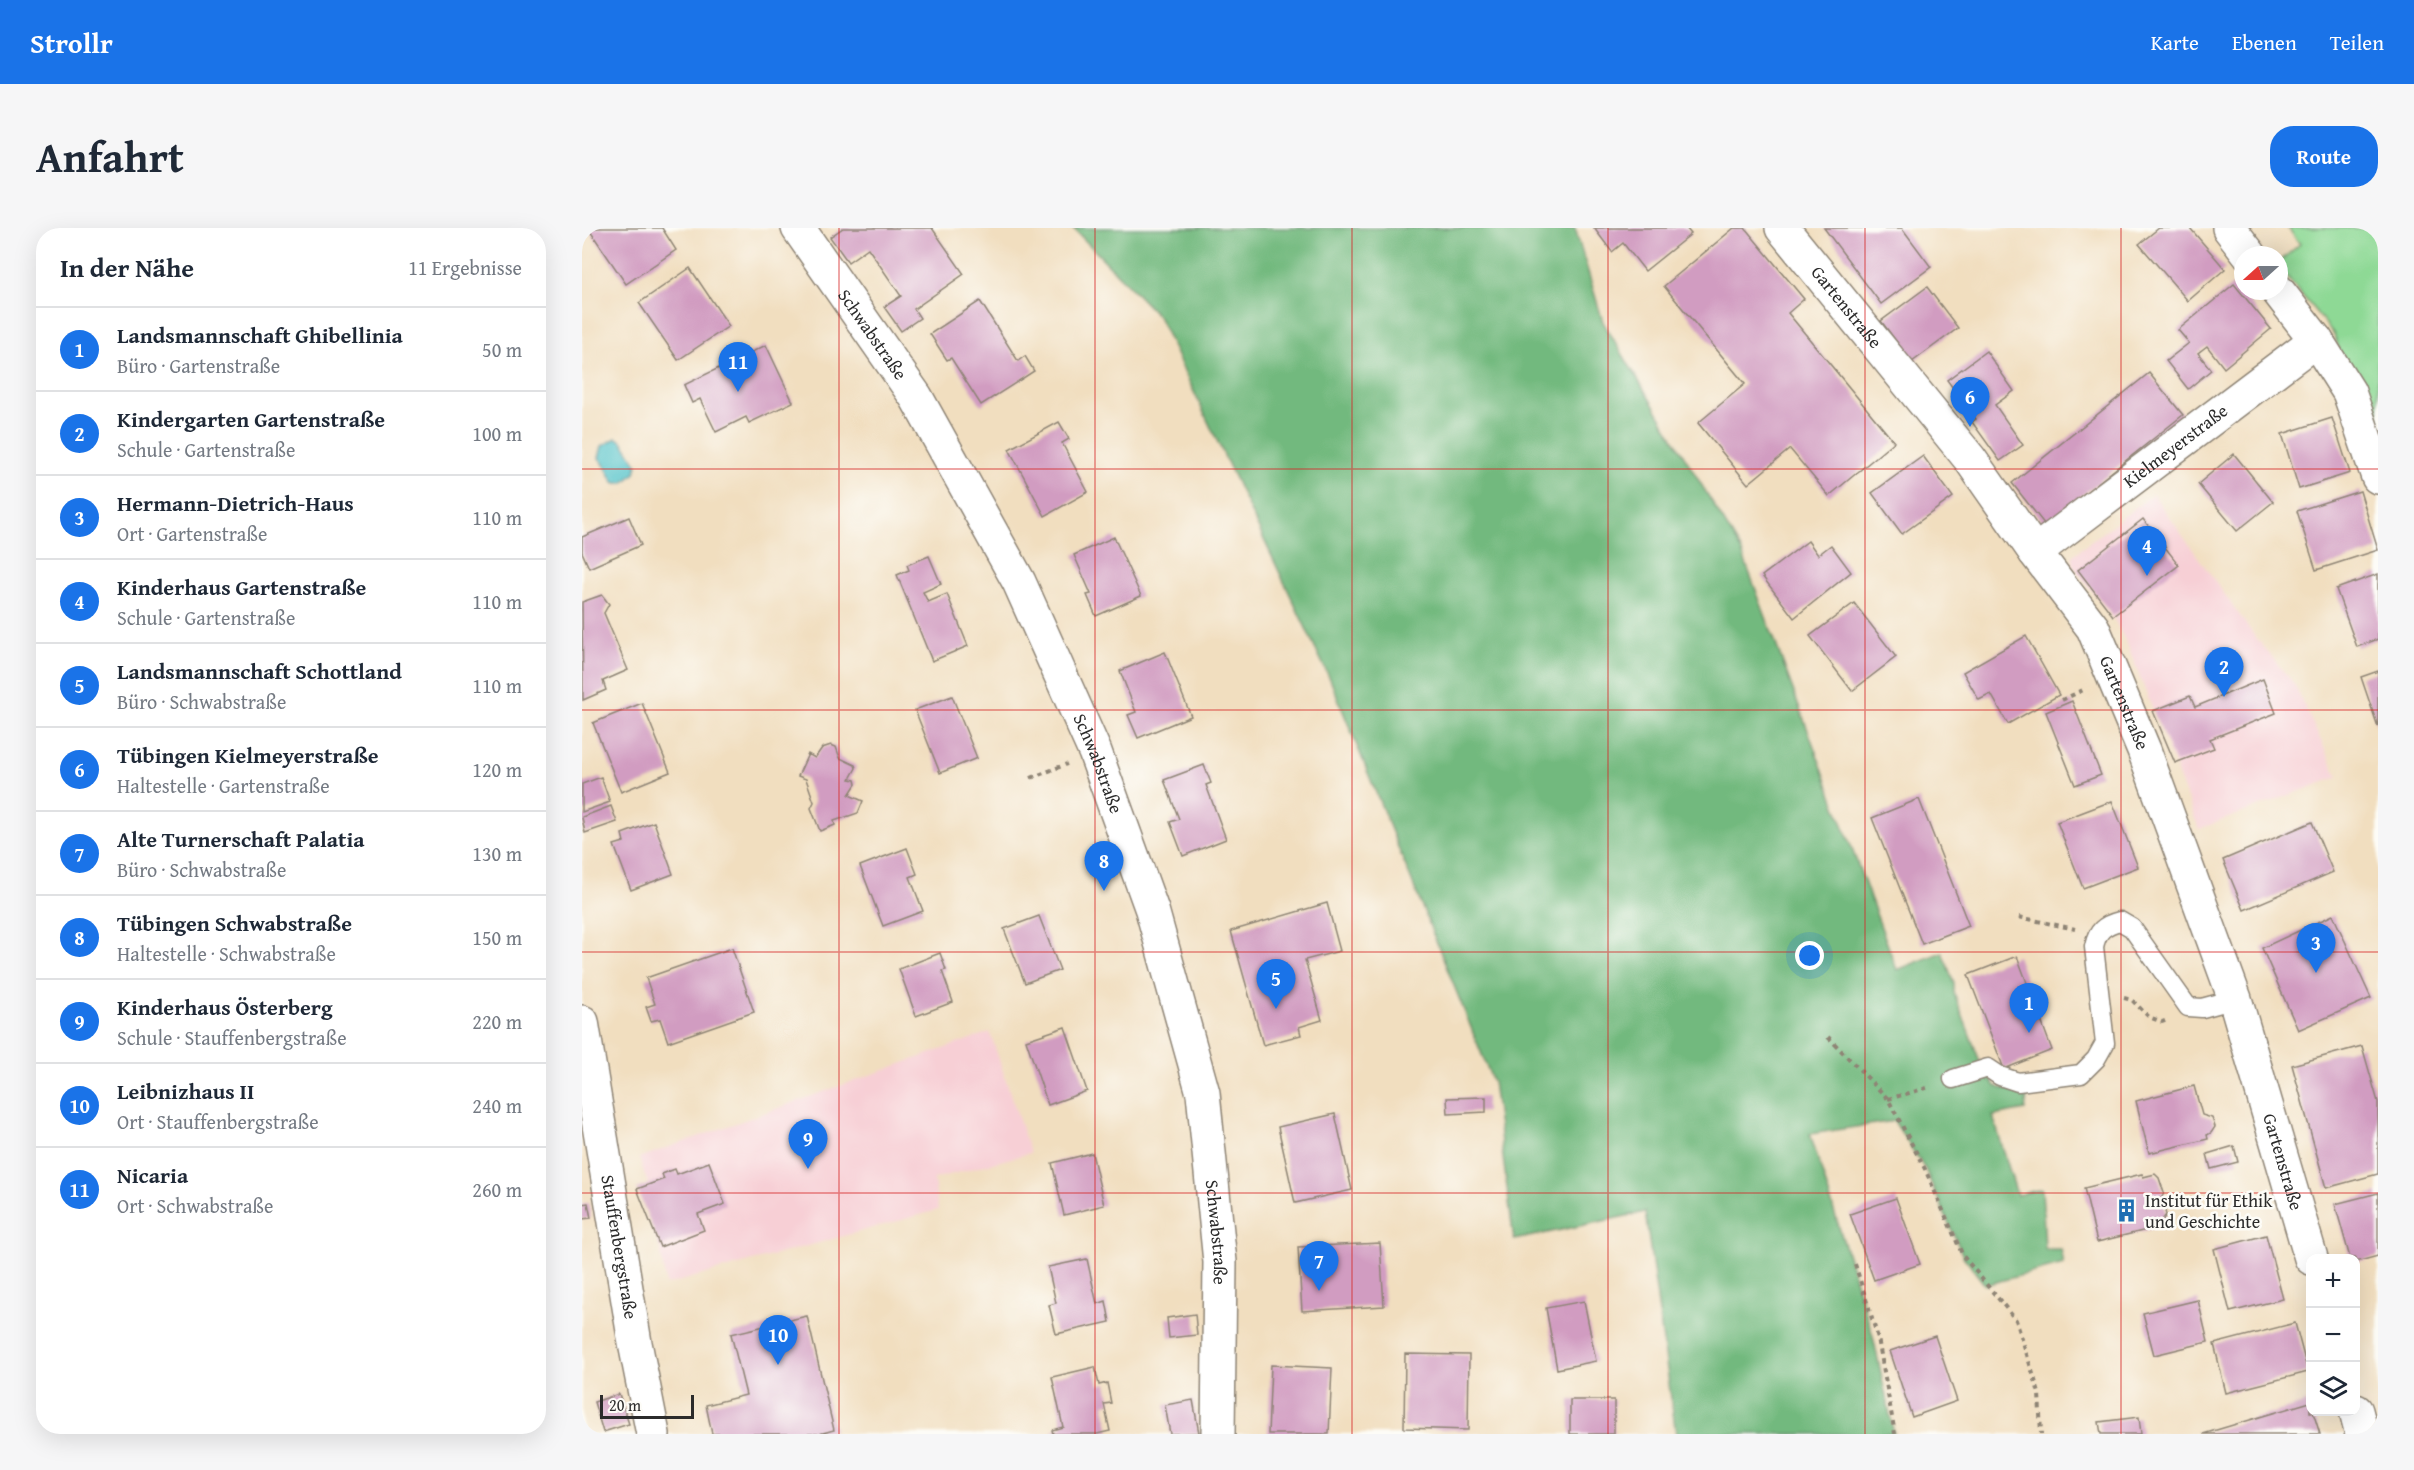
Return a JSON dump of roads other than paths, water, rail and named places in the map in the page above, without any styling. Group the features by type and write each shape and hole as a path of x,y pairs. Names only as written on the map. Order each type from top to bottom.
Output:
{"street":[{"name":"Schwabstraße","path":"798,228 916,397 1019,582 1095,752 1152,910 1203,1094 1220,1262 1218,1434"},
{"name":"Gartenstraße","path":"1782,228 1970,459 2035,552 2093,628 2150,766 2235,999 2310,1254"},
{"path":"2229,228 2243,246"},
{"path":"2285,300 2316,340 2349,392 2378,477"},
{"name":"Kielmeyerstraße","path":"2035,552 2316,340"},
{"name":"Stauffenbergstraße","path":"582,1022 635,1343 653,1434"},
{"path":"2357,1416 2362,1434"}],"lane":[{"path":"1953,1079 1988,1068 2000,1076 2018,1082 2081,1074 2097,1059 2105,1043 2094,947 2096,934 2108,924 2120,921 2132,928 2179,998 2188,1007 2202,1008 2235,999"}],"water":[{"path":"616,438 622,441 637,464 635,473 623,483 615,483 599,458 602,446"}],"place":[{"name":"Nicaria","path":"738,392"},
{"name":"Tübingen Kielmeyerstraße","path":"1970,427"},
{"name":"Kinderhaus Gartenstraße","path":"2147,576"},
{"name":"Kindergarten Gartenstraße","path":"2224,697"},
{"name":"Tübingen Schwabstraße","path":"1104,891"},
{"name":"Hermann-Dietrich-Haus","path":"2316,973"},
{"name":"Landsmannschaft Schottland","path":"1276,1009"},
{"name":"Landsmannschaft Ghibellinia","path":"2029,1033"},
{"name":"Kinderhaus Österberg","path":"808,1169"},
{"name":"Institut für Ethik und Geschichte","path":"2127,1211"},
{"name":"Alte Turnerschaft Palatia","path":"1319,1291"},
{"name":"Leibnizhaus II","path":"778,1365"}]}
